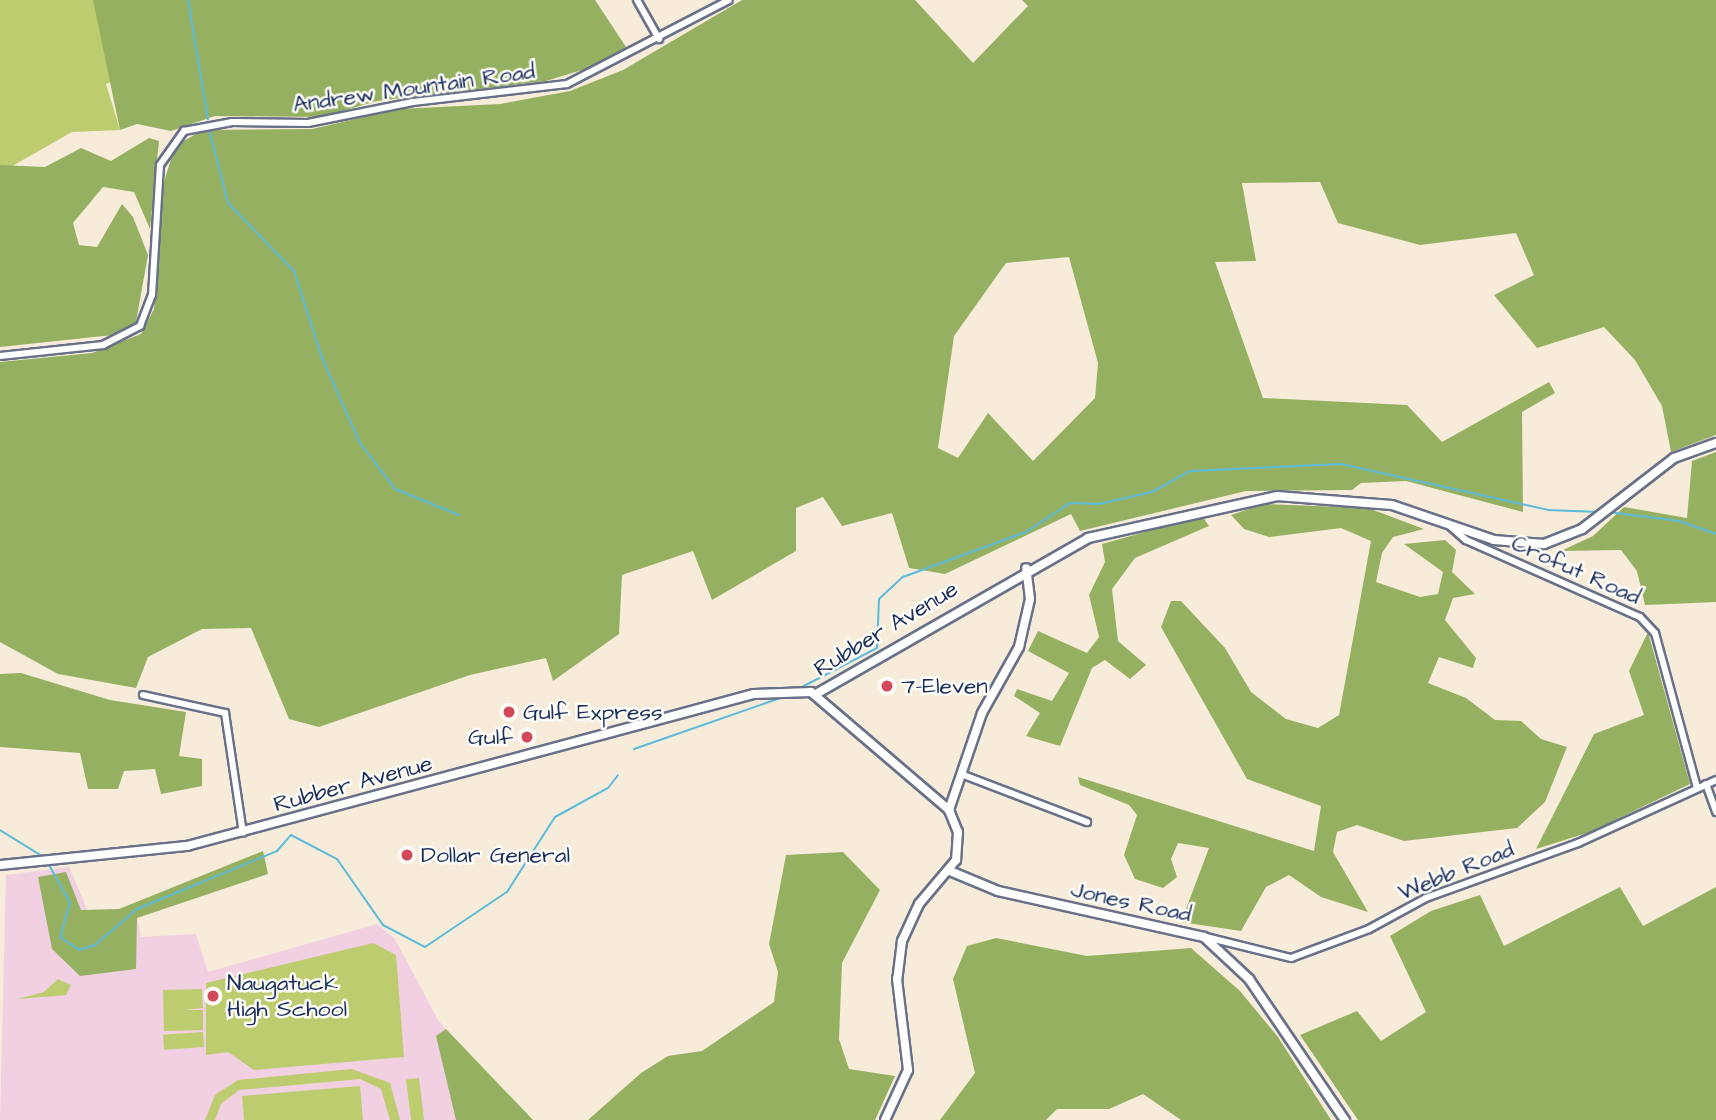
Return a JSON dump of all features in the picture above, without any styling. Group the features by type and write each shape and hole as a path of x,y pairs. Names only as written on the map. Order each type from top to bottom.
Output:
{"street":[{"path":"636,0 659,39"},
{"name":"Andrew Mountain Road","path":"0,356 103,345 140,326 152,295 160,165 184,131 232,122 308,123 413,102 554,87 659,39 729,0"},
{"name":"Rubber Avenue","path":"0,865 32,859 153,851 243,833 754,694 789,690 813,693 1026,568 1088,538 1278,496 1392,505 1494,540 1544,544 1595,518 1674,458 1716,443"},
{"name":"Crofut Road","path":"1449,526 1466,540 1640,617 1656,634 1697,788"},
{"path":"948,810 982,713 1019,647 1030,599 1026,568"},
{"path":"813,693 948,810 958,842 950,871 919,904 902,941 897,978 908,1070 885,1120"},
{"path":"143,695 225,713 243,833"},
{"path":"961,774 1087,822"},
{"name":"Webb Road","path":"1204,937 1290,958 1369,929 1426,898 1578,843 1716,780"},
{"path":"1706,784 1716,812"},
{"name":"Jones Road","path":"950,871 1010,895 1204,937 1249,979 1345,1120"}],"shaded area":[{"name":"Naugatuck High School","path":"69,867 97,932 137,918 141,937 196,934 208,972 377,924 395,939 438,1020 522,1120 0,1120 6,875"}],"green space":[{"path":"0,0 101,0 119,79 106,84 120,130 72,132 0,173"},
{"path":"93,0 595,0 626,47 595,66 546,81 377,101 321,117 215,116 171,131 137,124 120,130"},
{"path":"742,0 915,0 973,63 1028,6 1022,0 1716,0 1716,435 1671,452 1662,406 1635,360 1604,327 1537,348 1494,295 1534,275 1516,233 1420,245 1338,223 1320,182 1242,183 1256,261 1215,262 1263,398 1407,405 1442,442 1549,382 1555,393 1522,412 1523,512 1406,481 1361,483 1352,490 1246,491 1080,531 1071,514 945,574 909,568 892,513 842,526 823,497 796,508 796,551 712,600 693,551 622,575 619,634 553,681 546,658 470,675 319,727 289,719 251,628 202,629 148,657 136,688 58,674 0,642 0,362 92,353 141,334 154,309 163,185 175,146 203,130 312,129 399,109 500,104 570,91 623,70","holes":["1069,257 1098,363 1095,398 1033,461 988,413 958,458 938,448 954,336 1006,263"]},
{"path":"149,138 159,141 150,229 134,192 103,187 73,223 79,245 97,247 122,204 133,217 148,255 136,322 113,335 0,347 0,165 45,167 81,148 111,161"},
{"path":"1716,452 1716,602 1645,605 1637,571 1621,550 1561,551 1593,536 1624,507 1687,518 1692,461"},
{"path":"1264,504 1368,508 1424,529 1393,537 1382,553 1376,582 1420,597 1438,594 1443,572 1404,544 1445,540 1456,550 1452,572 1475,594 1453,598 1445,620 1476,658 1473,668 1439,657 1428,683 1466,698 1495,720 1521,721 1541,739 1567,747 1545,802 1517,828 1404,841 1357,825 1337,832 1333,852 1368,912 1321,897 1289,875 1266,887 1241,931 1181,922 1209,848 1178,843 1171,859 1177,877 1163,888 1135,879 1124,855 1137,815 1129,805 1080,785 1078,777 1314,851 1321,806 1247,779 1161,627 1171,601 1181,601 1225,648 1251,692 1286,719 1318,728 1339,715 1371,541 1341,528 1269,537 1244,529 1231,515"},
{"path":"1202,516 1209,526 1135,558 1112,589 1118,641 1146,665 1130,679 1105,660 1092,668 1060,746 1026,736 1040,713 1014,696 1017,689 1052,701 1069,673 1028,651 1038,631 1087,653 1099,637 1089,595 1105,562 1102,544"},
{"path":"1648,632 1690,784 1590,832 1536,849 1594,734 1644,715 1629,671"},
{"path":"21,673 110,700 186,712 179,756 202,759 202,786 161,794 155,769 124,771 118,789 88,789 80,753 0,747 0,674"},
{"path":"263,851 268,874 137,918 136,969 80,976 52,949 38,877 66,872 81,910 119,909"},
{"path":"843,852 880,890 842,963 839,1039 849,1069 895,1076 875,1120 588,1120 641,1073 668,1056 702,1051 774,1002 778,972 769,944 786,855"},
{"path":"1620,887 1643,926 1716,887 1716,1120 1358,1120 1300,1035 1357,1011 1381,1041 1426,1012 1390,936 1431,911 1480,895 1504,946"},
{"path":"996,938 1087,956 1191,948 1240,991 1278,1037 1331,1120 1181,1120 1143,1094 1109,1109 1057,1109 1046,1120 940,1120 975,1073 953,979 967,946"},
{"path":"373,943 396,955 404,1057 254,1070 228,1052 206,1055 206,983"},
{"path":"58,979 71,985 66,995 18,999 44,992"},
{"path":"202,989 203,1008 184,1010 203,1010 203,1030 164,1031 163,990"},
{"path":"446,1029 533,1120 456,1120 436,1036"},
{"path":"203,1032 204,1047 164,1050 163,1035"},
{"path":"352,1069 390,1083 400,1120 390,1120 381,1089 360,1079 239,1090 221,1104 215,1120 205,1120 215,1095 238,1080"},
{"path":"419,1078 424,1120 411,1120 406,1080"},
{"path":"360,1086 363,1120 244,1120 242,1096"}],"waterway":[{"path":"188,0 208,119"},
{"path":"209,130 228,203 294,271 322,358 360,443 395,489 459,515"},
{"path":"800,688 877,648 879,599 903,577 1026,532 1070,503 1099,504 1152,492 1190,471 1341,464 1548,510 1599,512"},
{"path":"1608,512 1679,521 1716,534"},
{"path":"634,749 786,696"},
{"path":"48,863 70,903 60,937 79,950 95,945 137,909 277,851 291,835 337,859 383,925 425,947 507,892 555,817 608,788 618,775"},
{"path":"0,830 42,856"}],"place":[{"name":"7-Eleven","path":"887,686"},
{"name":"Gulf Express","path":"509,712"},
{"name":"Gulf","path":"527,737"},
{"name":"Dollar General","path":"407,855"},
{"name":"Naugatuck High School","path":"213,996"}]}
